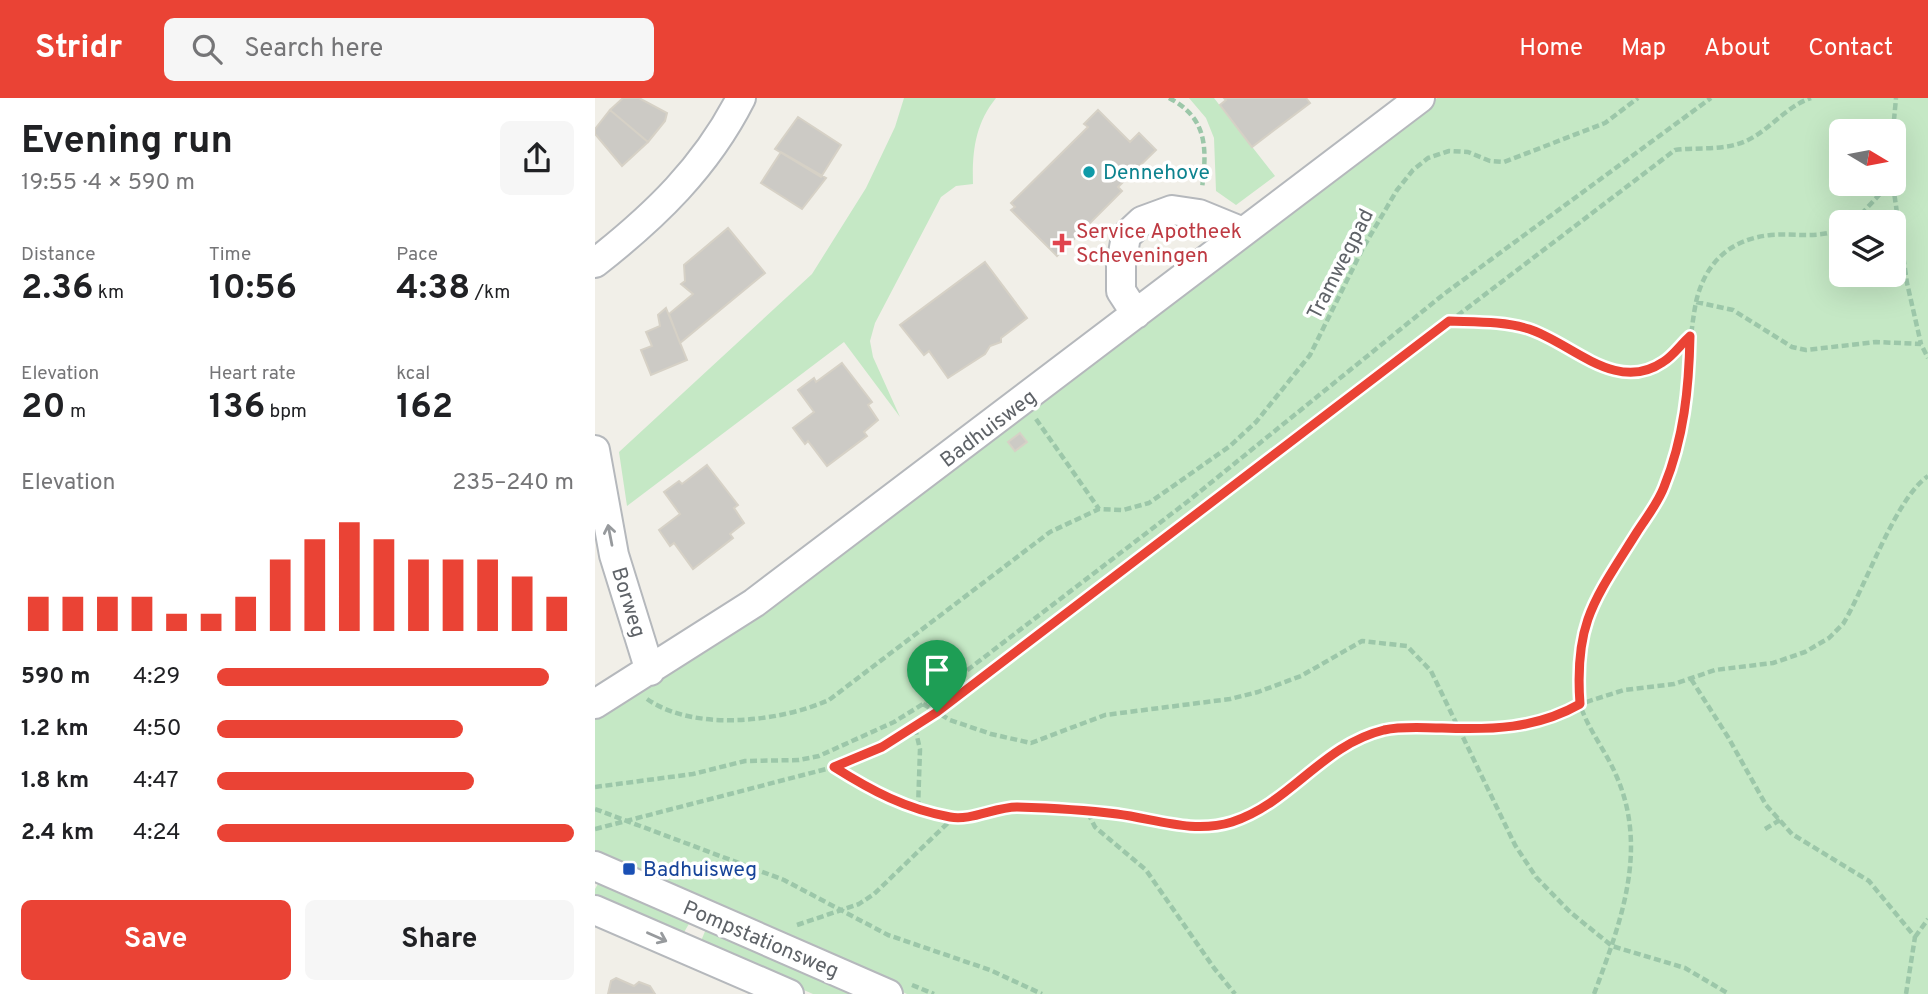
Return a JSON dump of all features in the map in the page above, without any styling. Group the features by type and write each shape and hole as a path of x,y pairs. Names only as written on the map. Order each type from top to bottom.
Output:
{"street":[{"path":"595,262 633,233 680,189 717,142 741,98"},
{"name":"Badhuisweg","path":"595,704 754,603 1024,401 1420,98"},
{"path":"1136,314 1121,291 1121,265 1126,236 1142,220 1173,210 1199,214 1243,232"},
{"name":"Borweg","path":"595,450 614,555 644,675"},
{"name":"Pompstationsweg","path":"595,866 888,994"},
{"name":"Pompstationsweg","path":"595,909 789,994"},
{"path":"687,950 704,914"}],"path":[{"path":"1169,98 1185,106 1191,114 1206,149 1199,214"},
{"name":"Tramwegpad","path":"644,675 646,698 661,708 694,715 747,720 809,709 829,700 867,674 894,649 1050,532 1099,509 1123,510 1149,503 1230,446 1256,422 1310,355 1385,211 1413,170 1428,158 1449,151 1468,152 1490,161 1504,162 1605,122 1638,98"},
{"path":"595,787 693,774 745,761 799,760 819,755 883,727 923,704 1187,502 1444,294 1711,98"},
{"path":"595,829 834,767 882,747 915,728 1675,149 1730,147 1748,140 1782,114 1811,98"},
{"path":"1894,119 1896,98"},
{"path":"1865,210 1878,196"},
{"path":"1895,196 1911,311 1920,344 1928,358"},
{"path":"1594,994 1612,946 1630,878 1633,851 1630,820 1616,775 1580,704 1579,650 1584,623 1596,597 1664,489 1677,449 1686,407 1690,336 1705,272 1737,246 1771,235 1811,236 1829,232"},
{"path":"1696,302 1733,310 1792,346 1806,350 1876,342 1920,344"},
{"path":"1449,321 1527,328 1559,341 1607,370 1627,373 1644,371 1663,362 1690,336"},
{"path":"1024,401 1099,509"},
{"path":"834,767 883,798 953,818 1014,807 1118,814 1177,826 1210,827 1253,814 1276,800 1328,755 1351,741 1388,729 1501,729 1525,725 1546,720 1580,704 1624,690 1691,679 1715,670 1773,663 1805,652 1829,638 1843,624 1860,596 1897,514 1911,492 1928,476"},
{"path":"923,704 950,720 991,734 1031,743 1105,715 1162,705 1230,699 1258,692 1301,676 1362,641 1408,646 1431,671 1515,845 1535,877 1612,946 1685,968 1729,994"},
{"path":"1691,679 1728,737 1766,805 1792,834 1870,881 1915,937"},
{"path":"915,728 920,749 918,809"},
{"path":"595,809 784,880 840,912 888,935 990,970 1042,994"},
{"path":"1088,813 1095,827 1146,870 1213,968 1235,994"},
{"path":"795,926 840,912 877,892 953,818"},
{"path":"1765,829 1780,820"},
{"path":"1906,994 1915,937 1928,919"}],"green space":[{"path":"904,98 996,98 983,118 976,139 973,184 956,186 941,197 875,323 870,341 873,357 900,417 844,342 627,506 619,452 812,274 866,188 895,127"},
{"path":"1189,98 1214,98 1275,176 1236,205 1216,191 1214,138 1206,118"},
{"path":"1437,98 1928,98 1928,994 907,994 595,859 595,717 1104,354"},
{"path":"602,877 690,922 683,934 595,900 595,889"},
{"path":"706,929 872,994 813,994 706,948 701,941"}],"building":[{"path":"623,98 639,98 667,113 665,121 648,142 610,110"},
{"path":"1224,98 1306,98 1310,103 1252,147 1220,105 1226,100"},
{"path":"610,110 648,142 622,166 595,134 595,129"},
{"name":"Dennehove","path":"1098,110 1130,142 1139,133 1156,150 1118,187 1122,191 1057,256 1011,210 1015,207 1011,203 1088,127 1084,124"},
{"path":"798,117 841,145 821,177 775,149"},
{"path":"781,152 826,178 802,209 761,183"},
{"path":"728,228 765,273 680,343 669,314 693,294 681,284 685,281 684,265"},
{"path":"985,262 1027,318 1001,338 1001,342 990,346 985,354 948,378 929,351 924,355 900,325"},
{"path":"666,308 687,360 651,375 641,350 652,346 646,332 660,326 658,315"},
{"path":"842,363 872,402 868,405 878,420 864,432 867,436 827,466 808,441 805,444 793,428 814,412 798,390 814,378 816,382"},
{"path":"1020,433 1027,442 1015,451 1008,442"},
{"path":"707,465 738,505 734,508 744,523 730,534 733,538 693,569 674,543 670,546 659,530 680,514 664,492 679,481 682,484"},
{"path":"616,978 634,986 639,982 650,986 655,994 608,994 611,981"}],"place":[{"name":"Dennehove","path":"1089,172"},
{"name":"Service Apotheek Scheveningen","path":"1062,243"},
{"name":"Badhuisweg","path":"629,869"}],"route":[{"path":"1449,321 1527,328 1559,341 1586,360 1607,370 1627,373 1644,371 1663,362 1690,336 1686,407 1677,449 1664,489 1596,597 1584,623 1579,650 1580,704 1564,713 1546,720 1501,729 1410,727 1369,734 1328,755 1290,789 1253,814 1210,827 1177,826 1118,814 1014,807 953,818 883,798 834,767 882,747 937,712 1449,321"}]}
